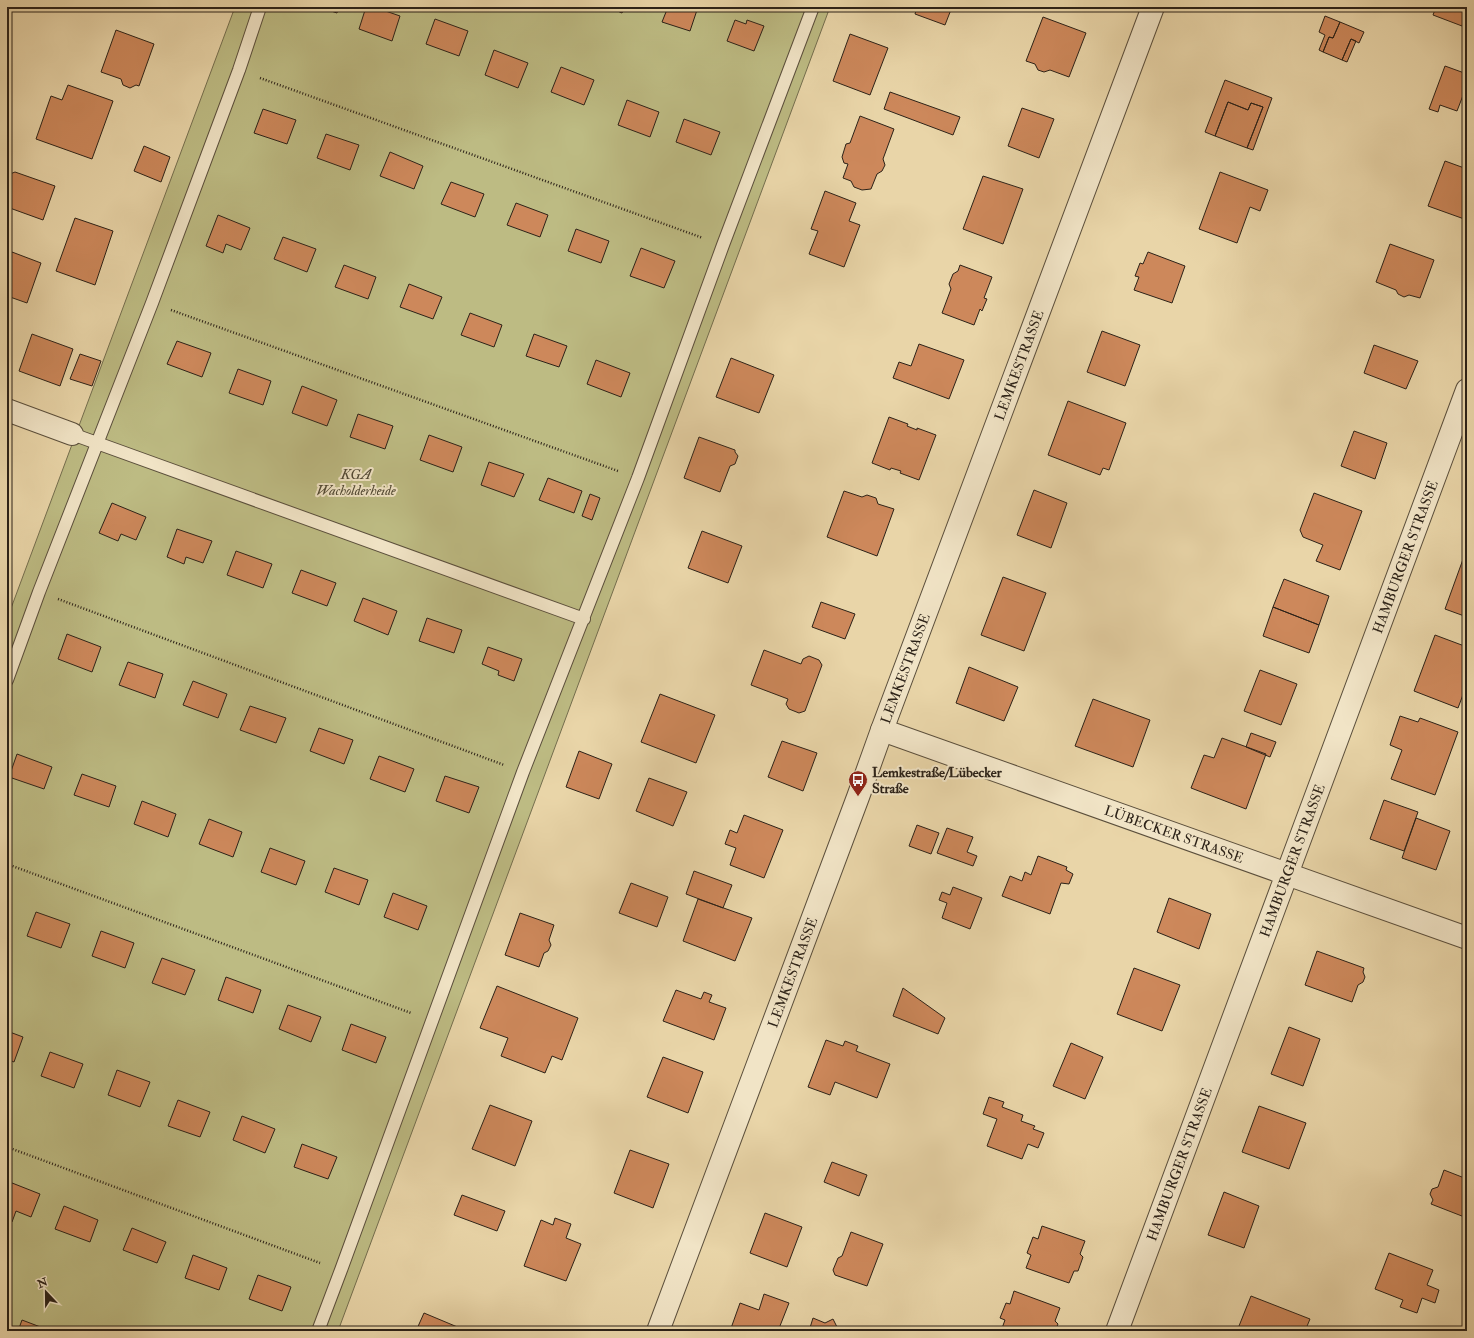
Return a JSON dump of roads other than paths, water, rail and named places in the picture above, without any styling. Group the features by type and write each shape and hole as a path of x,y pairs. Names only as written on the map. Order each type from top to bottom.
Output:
{"street":[{"name":"LEMKESTRASSE","path":"658,1331 1154,7"},
{"name":"HAMBURGER STRASSE","path":"1117,1331 1467,390"},
{"path":"7,410 72,434"},
{"name":"LÜBECKER STRASSE","path":"882,730 1467,938"}],"lane":[{"path":"7,680 39,592 152,303 239,70 260,7"},
{"path":"318,1331 523,772 638,478 723,245 813,7"},
{"path":"72,434 584,619"}],"place":[{"name":"Lemkestraße/Lübecker Straße","path":"858,797"}],"park label":[{"name":"KGA Wacholderheide","path":"356,482"}]}
